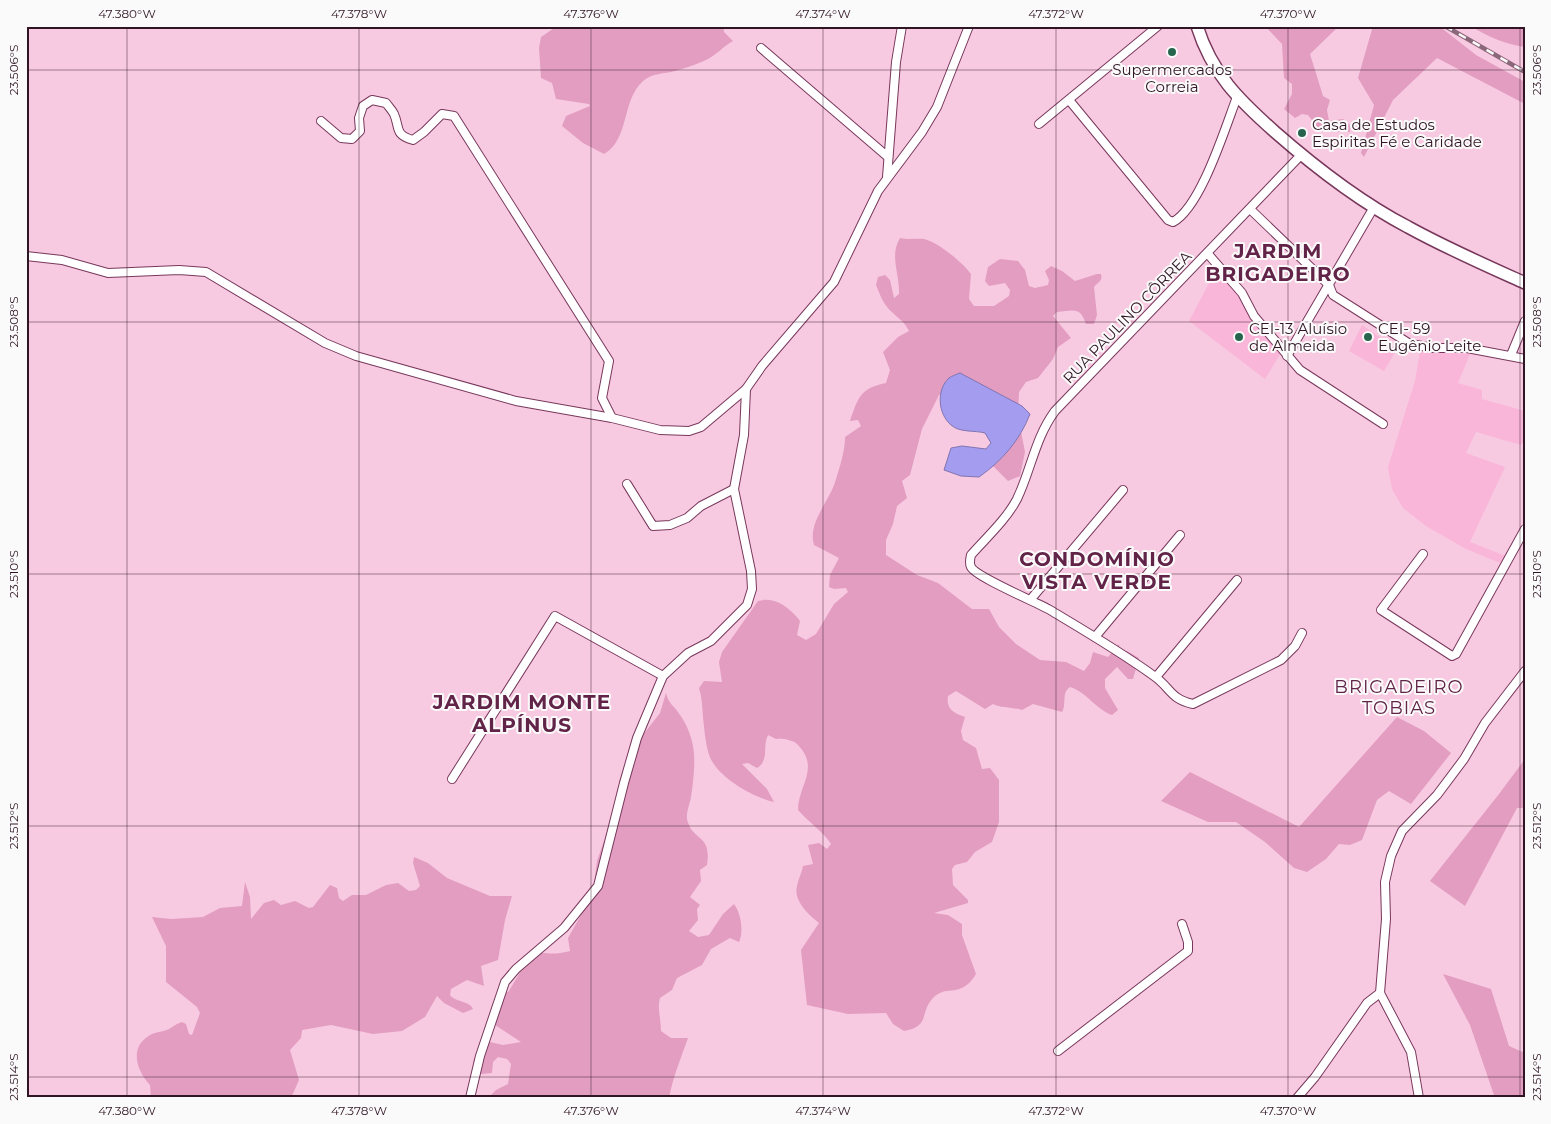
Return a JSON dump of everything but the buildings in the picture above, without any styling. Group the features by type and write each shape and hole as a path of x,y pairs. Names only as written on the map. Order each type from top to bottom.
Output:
{"main road":[{"path":"1197,26 1215,70 1237,97 1301,155 1374,207 1446,247 1525,283"}],"street":[{"path":"887,177 896,62 902,26"},
{"path":"26,256 62,260 108,273 179,270 206,272 326,343 356,356 516,401 612,418 660,430 689,431 701,427 746,389 762,366 834,282 887,177 922,132 937,106 969,26"},
{"path":"1039,124 1158,26"},
{"path":"761,48 888,157"},
{"path":"1069,100 1168,220 1172,222 1177,220 1197,196 1237,97"},
{"path":"321,122 341,138 352,139 360,131 359,118 363,106 372,100 386,104 395,115 396,127 405,138 413,140 442,114 454,116 609,361 602,398 612,418"},
{"name":"RUA PAULINO CÔRREA","path":"1301,155 1208,254 1055,411 1040,435 1016,500 1008,513 970,556 970,566 979,576 1030,599 1094,637 1156,677 1179,701 1193,704 1281,660 1295,646 1302,633"},
{"path":"1287,356 1374,207"},
{"path":"1250,209 1329,284 1333,295 1410,344 1512,355 1525,359"},
{"path":"1208,254 1242,293 1254,316 1300,370 1383,424"},
{"path":"1512,355 1525,321"},
{"path":"470,1098 480,1056 505,982 564,928 598,886 637,738 663,676 688,653 711,641 747,605 752,589 751,571 734,489 744,435 746,389"},
{"path":"626,484 653,526 658,527 687,518 701,506 734,489"},
{"path":"1030,599 1123,490"},
{"path":"1423,554 1381,610 1452,656 1456,654 1525,529"},
{"path":"1094,637 1180,535"},
{"path":"1156,677 1237,580"},
{"path":"452,779 555,616 663,676"},
{"path":"1419,1098 1411,1052 1380,993 1386,919 1385,882 1391,856 1402,831 1437,795 1464,759 1485,723 1525,671"},
{"path":"1058,1051 1188,951 1188,942 1182,924"},
{"path":"1297,1098 1315,1077 1367,1003 1380,993"}],"shaded area":[{"path":"557,26 723,26 724,32 733,41 704,61 679,70 654,75 643,81 631,99 618,139 604,154 583,143 562,126 566,116 590,106 589,104 556,99 552,83 541,78 539,48 541,37"},
{"path":"1339,26 1310,54 1323,96 1330,100 1327,110 1329,121 1343,119 1350,125 1350,132 1320,131 1308,115 1302,114 1295,118 1284,109 1292,94 1292,84 1284,78 1282,44 1266,27"},
{"path":"1373,26 1439,26 1476,55 1525,82 1525,104 1437,58 1393,100 1364,157 1361,153 1374,105 1358,78"},
{"path":"1471,26 1525,26 1525,47 1497,40"},
{"path":"900,238 930,241 943,248 962,264 971,274 969,299 974,306 994,306 1009,296 1010,290 1005,283 989,286 985,281 988,267 1000,259 1018,261 1025,270 1029,286 1035,288 1048,285 1049,280 1045,271 1051,266 1062,271 1075,281 1097,274 1101,274 1101,277 1094,287 1097,315 1094,324 1086,324 1081,314 1075,311 1057,312 1053,316 1071,338 1058,347 1053,359 1038,378 1026,382 1019,392 1018,416 1025,452 1020,476 1008,481 991,464 989,416 951,391 939,395 922,429 910,475 902,481 907,498 897,506 893,524 886,540 886,555 917,575 938,583 972,609 989,609 999,627 1016,644 1040,660 1066,662 1084,671 1090,663 1093,652 1108,657 1119,644 1120,658 1127,651 1139,658 1133,679 1128,679 1117,667 1105,679 1105,688 1118,710 1112,715 1101,709 1076,689 1070,687 1065,695 1062,712 1033,704 1022,710 993,704 985,709 956,691 948,696 948,704 951,710 965,717 961,731 963,740 976,748 982,769 990,768 999,780 999,822 992,842 975,852 967,862 955,865 952,869 953,885 968,900 968,903 934,913 948,915 962,924 962,935 976,974 965,987 938,994 929,1004 918,1026 904,1031 893,1024 886,1013 848,1014 807,1005 801,950 819,923 807,912 797,897 796,892 803,866 813,864 808,845 819,843 827,849 831,844 798,810 808,769 807,761 797,744 768,735 765,757 761,765 757,768 748,763 742,764 767,789 774,802 749,792 732,782 718,770 709,755 699,688 704,681 722,682 719,662 722,652 758,601 770,600 782,604 792,612 800,621 797,635 806,640 816,634 834,604 848,592 846,588 834,589 829,587 830,575 839,558 814,545 814,528 820,511 833,487 842,458 845,437 861,426 858,420 850,421 855,406 865,391 886,383 890,370 883,352 898,337 909,331 904,323 887,307 876,285 878,277 885,275 890,280 894,298 899,294 895,252"},
{"name":"CEI-13 Aluísio de Almeida","path":"1217,268 1240,294 1281,353 1265,379 1189,321"},
{"name":"CEI- 59 Eugênio Leite","path":"1362,325 1397,349 1384,371 1349,351"},
{"path":"1420,351 1470,354 1458,383 1482,390 1482,399 1525,411 1525,439 1521,445 1476,432 1466,453 1505,467 1470,542 1506,556 1500,563 1466,549 1426,526 1403,508 1392,489 1388,467 1415,381"},
{"path":"960,373 1022,406 1030,414 1016,441 995,464 979,477 961,476 944,470 951,448 962,446 986,449 991,443 985,433 955,428 943,415 940,402 942,389 949,378"},
{"path":"666,693 670,703 685,724 691,738 694,770 687,819 689,826 704,842 708,855 707,865 700,870 701,881 690,897 700,905 697,909 698,920 689,931 698,937 709,935 723,914 734,904 741,923 741,938 739,942 730,938 711,949 702,965 677,978 672,990 660,998 661,1031 671,1038 688,1038 669,1098 488,1098 496,1090 508,1084 511,1064 507,1059 498,1057 493,1062 492,1073 482,1074 476,1068 473,1060 479,1058 490,1042 503,1045 521,1042 495,1025 503,992 508,992 527,962 538,954 556,954 570,951 568,938 589,901 592,899 597,861 614,812 628,754 660,713"},
{"path":"1397,717 1424,731 1451,753 1411,804 1389,791 1377,800 1362,840 1350,845 1339,844 1326,859 1307,872 1294,868 1265,842 1236,822 1208,822 1161,801 1190,772 1299,827"},
{"path":"1525,759 1525,808 1517,808 1465,906 1430,881"},
{"path":"414,857 428,863 447,878 490,896 512,896 505,920 498,960 481,966 484,986 467,980 451,989 450,995 453,998 469,1004 473,1009 463,1013 444,1003 437,996 425,1017 402,1031 373,1034 331,1025 302,1030 301,1038 290,1050 299,1080 291,1098 151,1098 150,1085 138,1066 137,1052 139,1046 150,1035 167,1030 182,1022 186,1024 189,1034 192,1035 200,1013 197,1007 166,982 166,946 152,917 171,919 203,917 220,908 242,906 245,882 250,897 251,919 264,903 274,900 281,905 295,901 309,908 313,907 330,885 337,888 339,898 343,901 352,895 366,895 386,885 398,883 409,891 416,890 420,886 413,863"},
{"path":"1443,974 1491,989 1509,1046 1525,1053 1525,1098 1495,1098 1470,1025"}],"railway":[{"path":"1445,26 1525,72"}],"place":[{"name":"Supermercados Correia","path":"1172,52"},
{"name":"Casa de Estudos Espiritas Fé e Caridade","path":"1302,133"},
{"name":"CEI-13 Aluísio de Almeida","path":"1239,337"},
{"name":"CEI- 59 Eugênio Leite","path":"1368,337"}],"district":[{"name":"JARDIM BRIGADEIRO","path":"1278,262"},
{"name":"CONDOMÍNIO VISTA VERDE","path":"1097,570"},
{"name":"BRIGADEIRO TOBIAS","path":"1399,698"},
{"name":"JARDIM MONTE ALPÍNUS","path":"522,714"}]}
